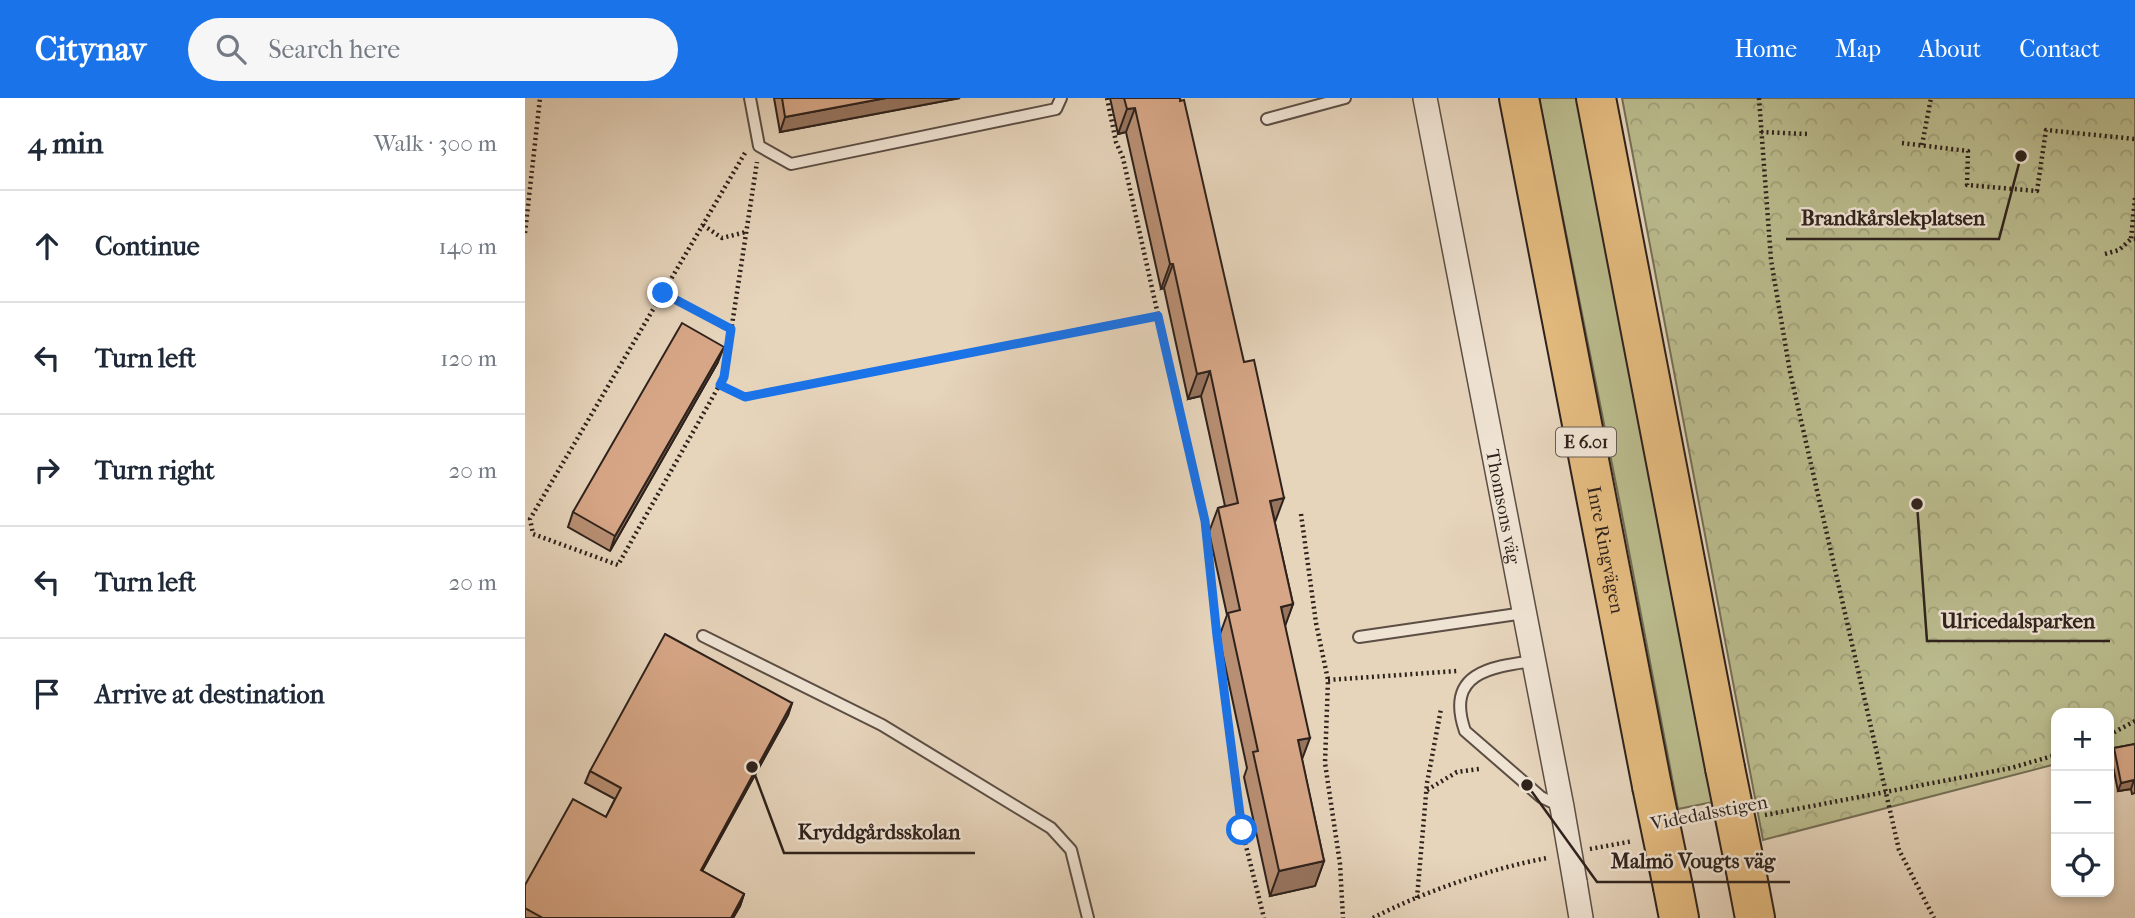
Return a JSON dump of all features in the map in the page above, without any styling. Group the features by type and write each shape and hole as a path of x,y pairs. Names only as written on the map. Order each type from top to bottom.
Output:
{"highway":[{"name":"Inre Ringvägen","path":"1519,98 1676,903"},
{"path":"1597,98 1755,918"}],"street":[{"name":"Thomsons väg","path":"1425,98 1581,918"}],"lane":[{"path":"750,98 759,146 791,164 1056,109 1061,98"},
{"path":"1267,119 1345,98"},
{"path":"1359,637 1524,613"},
{"path":"703,636 883,725 1051,828 1071,850 1088,918"},
{"path":"1534,661 1497,666 1478,673 1467,684 1461,700 1460,717 1465,731 1541,797 1562,807"}],"path":[{"path":"525,233 540,98"},
{"path":"1107,98 1205,521 1242,830 1264,918"},
{"path":"1759,98 1771,260 1790,372 1899,850 1934,918"},
{"path":"1921,145 1931,98"},
{"path":"1902,143 1968,150 1967,185 2037,191 2046,130 2135,139"},
{"path":"1761,132 1808,134"},
{"path":"757,134 530,519 533,534 618,565 724,377 759,146"},
{"path":"2105,254 2119,250 2133,239 2135,198"},
{"path":"703,225 722,238 746,232"},
{"path":"663,293 731,329"},
{"path":"720,385 745,397 1158,316"},
{"path":"1301,514 1316,623 1328,680 1325,763 1340,864 1343,918"},
{"path":"1328,680 1458,671"},
{"path":"1417,898 1427,790 1442,705"},
{"path":"2114,732 2135,721"},
{"name":"Videdalsstigen","path":"1763,815 2011,768 2051,756"},
{"path":"1427,790 1446,776 1479,769"},
{"name":"Videdalsstigen","path":"1586,850 1641,839"},
{"path":"1373,918 1417,898 1513,864 1550,857"}],"green space":[{"path":"1539,98 1578,98 1713,802 1678,809"},
{"path":"1622,98 2135,98 2135,745 2114,750 2114,708 2051,708 2051,765 1763,840"}],"building":[{"path":"782,98 886,98 785,117"},
{"path":"1124,98 1184,100 1244,362 1254,360 1284,498 1270,501 1293,604 1281,607 1310,738 1298,740 1324,861 1279,871 1253,752 1258,751 1228,613 1240,610 1218,508 1238,503 1210,371 1197,374 1135,108 1127,109"},
{"path":"682,323 724,347 615,536 573,512"},
{"path":"665,634 792,703 701,870 744,894 731,918 543,918 525,908 525,885 573,799 606,817 621,788 590,771"},
{"path":"2135,744 2135,784 2134,780 2121,783 2114,748"}],"place":[{"name":"Brandkårslekplatsen","path":"2021,156"},
{"name":"Ulricedalsparken","path":"1917,504"},
{"name":"Kryddgårdsskolan","path":"752,767"},
{"name":"Malmö Vougts väg","path":"1527,785"}],"route":[{"path":"663,293 731,329 724,377 720,385 745,397 1158,316 1205,521 1242,830"}]}
